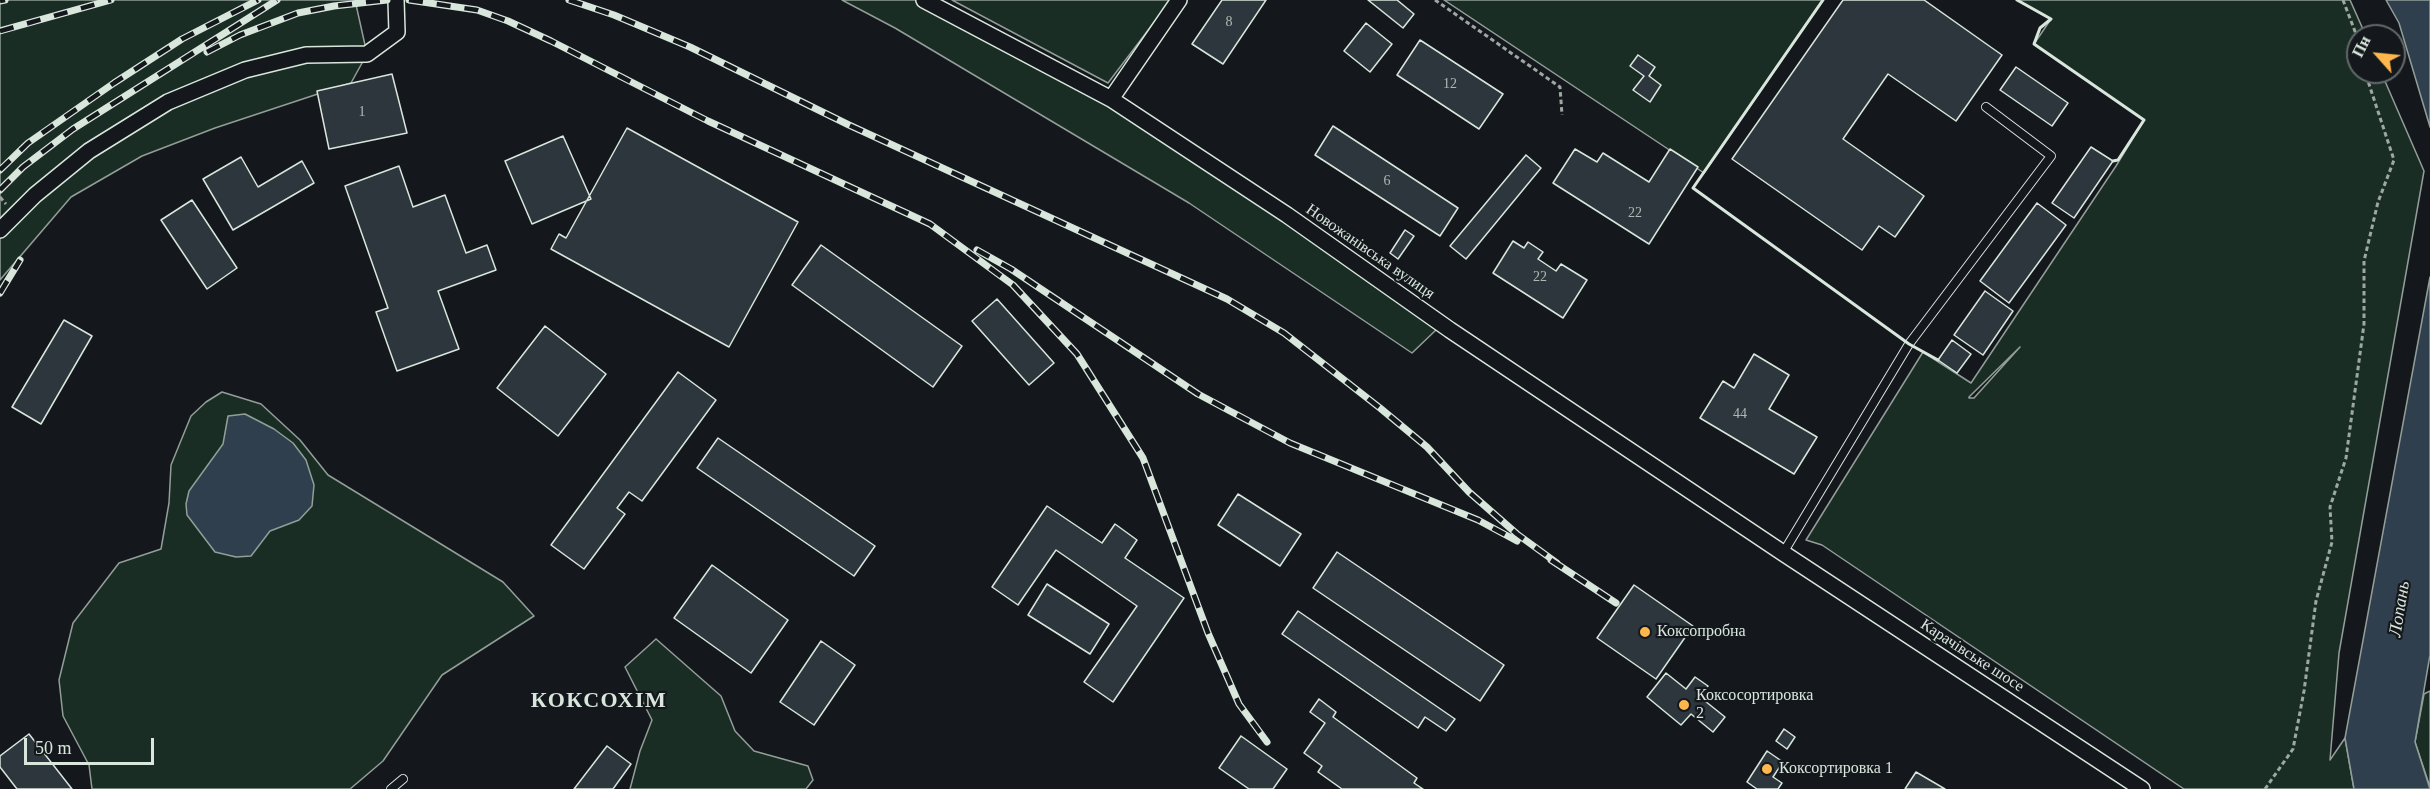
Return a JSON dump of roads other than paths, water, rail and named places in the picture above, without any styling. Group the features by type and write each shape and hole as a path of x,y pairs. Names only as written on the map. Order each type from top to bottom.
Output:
{"street":[{"path":"0,230 35,195 89,151 168,102 255,67 306,55 367,54 397,32 396,0"},
{"name":"Новожанівська вулиця","path":"924,0 1111,99 1287,215 1450,330 1783,553"},
{"path":"1111,99 1179,0"},
{"name":"Карачівське шосе","path":"1783,553 2142,789"}],"lane":[{"path":"1783,553 1909,344 2051,156 1986,107"},
{"path":"391,789 403,779"}],"water":[{"path":"2386,0 2430,0 2430,127 2406,46 2406,24 2399,23"},
{"name":"Лопань","path":"2430,277 2430,655 2415,742 2430,789 2354,789 2345,738"},
{"path":"245,414 274,429 293,443 306,460 314,485 312,506 299,520 270,531 251,556 236,557 215,552 187,515 186,504 189,491 223,444 228,416"}],"railway":[{"path":"0,1 5,0"},
{"path":"0,31 111,0"},
{"path":"0,170 28,143 114,83 182,39 258,0"},
{"path":"0,190 23,167 73,129 277,0"},
{"path":"207,52 240,35 298,13 387,0"},
{"path":"409,0 477,10 508,21 551,41 708,121 930,224 1013,285 1077,354 1143,458 1208,633 1239,704 1267,742"},
{"path":"569,0 614,15 690,47 849,125 1227,299 1284,333 1380,408 1427,447 1469,492 1517,534 1557,563"},
{"path":"977,250 1011,269 1198,394 1290,443 1478,520 1517,541"},
{"path":"0,293 20,260"},
{"path":"1551,560 1616,603"}],"place":[{"name":"Коксопробна","path":"1645,632"},
{"name":"Коксосортировка 2","path":"1684,705"},
{"name":"Коксортировка 1","path":"1767,769"}],"district":[{"name":"КОКСОХІМ","path":"599,701"}]}
